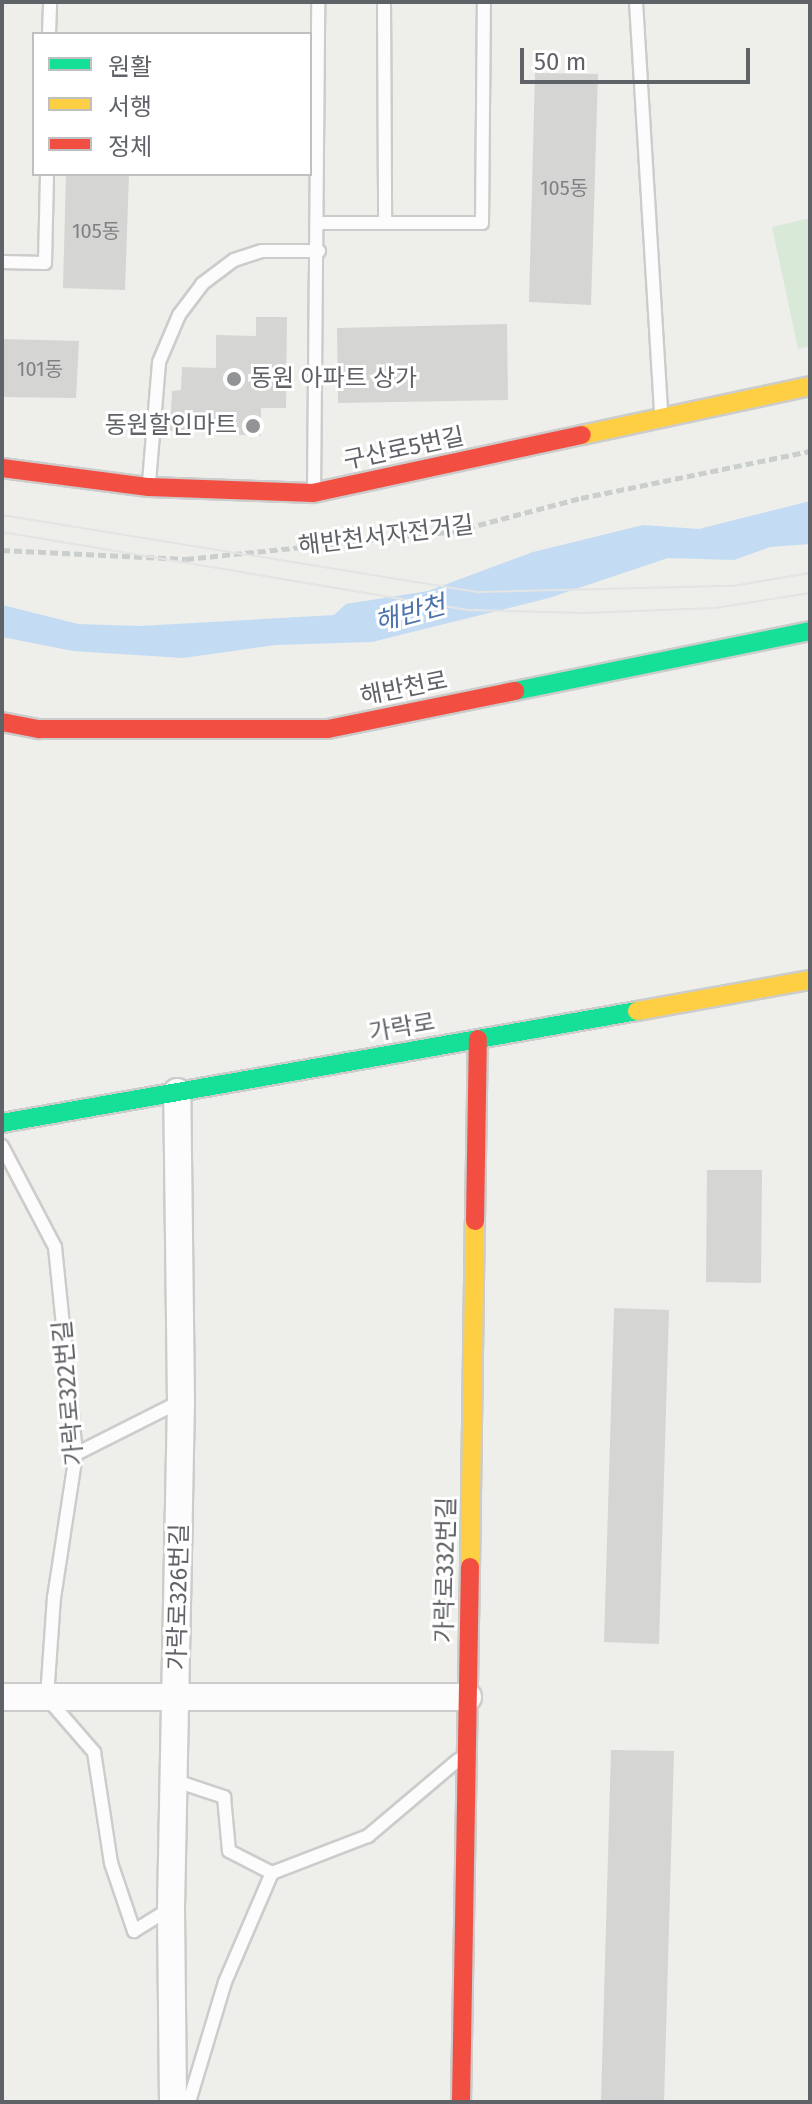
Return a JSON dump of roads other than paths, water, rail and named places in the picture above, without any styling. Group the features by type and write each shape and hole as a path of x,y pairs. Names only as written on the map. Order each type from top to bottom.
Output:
{"street":[{"name":"구산로5번길","path":"2,468 149,487 313,493 810,386"},
{"name":"해반천로","path":"2,722 39,729 328,729 810,631"},
{"name":"가락로","path":"2,1123 810,980"},
{"name":"가락로332번길","path":"461,2102 478,1039"},
{"name":"가락로326번길","path":"173,2102 171,1908 176,1781 181,1401 177,1092"},
{"path":"2,1697 468,1697"}],"lane":[{"path":"49,32 50,2"},
{"path":"313,493 319,251 318,2"},
{"path":"384,2 385,223"},
{"path":"319,223 482,223 484,2"},
{"path":"636,2 661,420"},
{"path":"2,262 45,263 47,176"},
{"path":"149,487 159,362 179,315 202,284 234,260 262,251 319,251"},
{"name":"가락로322번길","path":"2,1146 55,1247 76,1454 54,1597 47,1698"},
{"path":"76,1454 181,1401"},
{"path":"47,1698 94,1752 111,1863 134,1931 171,1908"},
{"path":"189,2102 225,1982 272,1873 368,1836 466,1754"},
{"path":"176,1781 224,1797 229,1851 272,1873"}],"water":[{"name":"해반천","path":"810,501 810,544 770,547 734,560 668,558 549,598 372,642 276,645 183,658 73,651 2,637 2,605 78,624 139,626 334,615 346,604 428,591 533,552 643,525 699,529"}],"tram line":[{"path":"2,515 479,592 733,586 810,573"},
{"path":"2,532 468,610 584,613 715,608 810,593"}],"place":[{"name":"동원 아파트 상가","path":"234,379"},
{"name":"동원할인마트","path":"253,426"}]}
